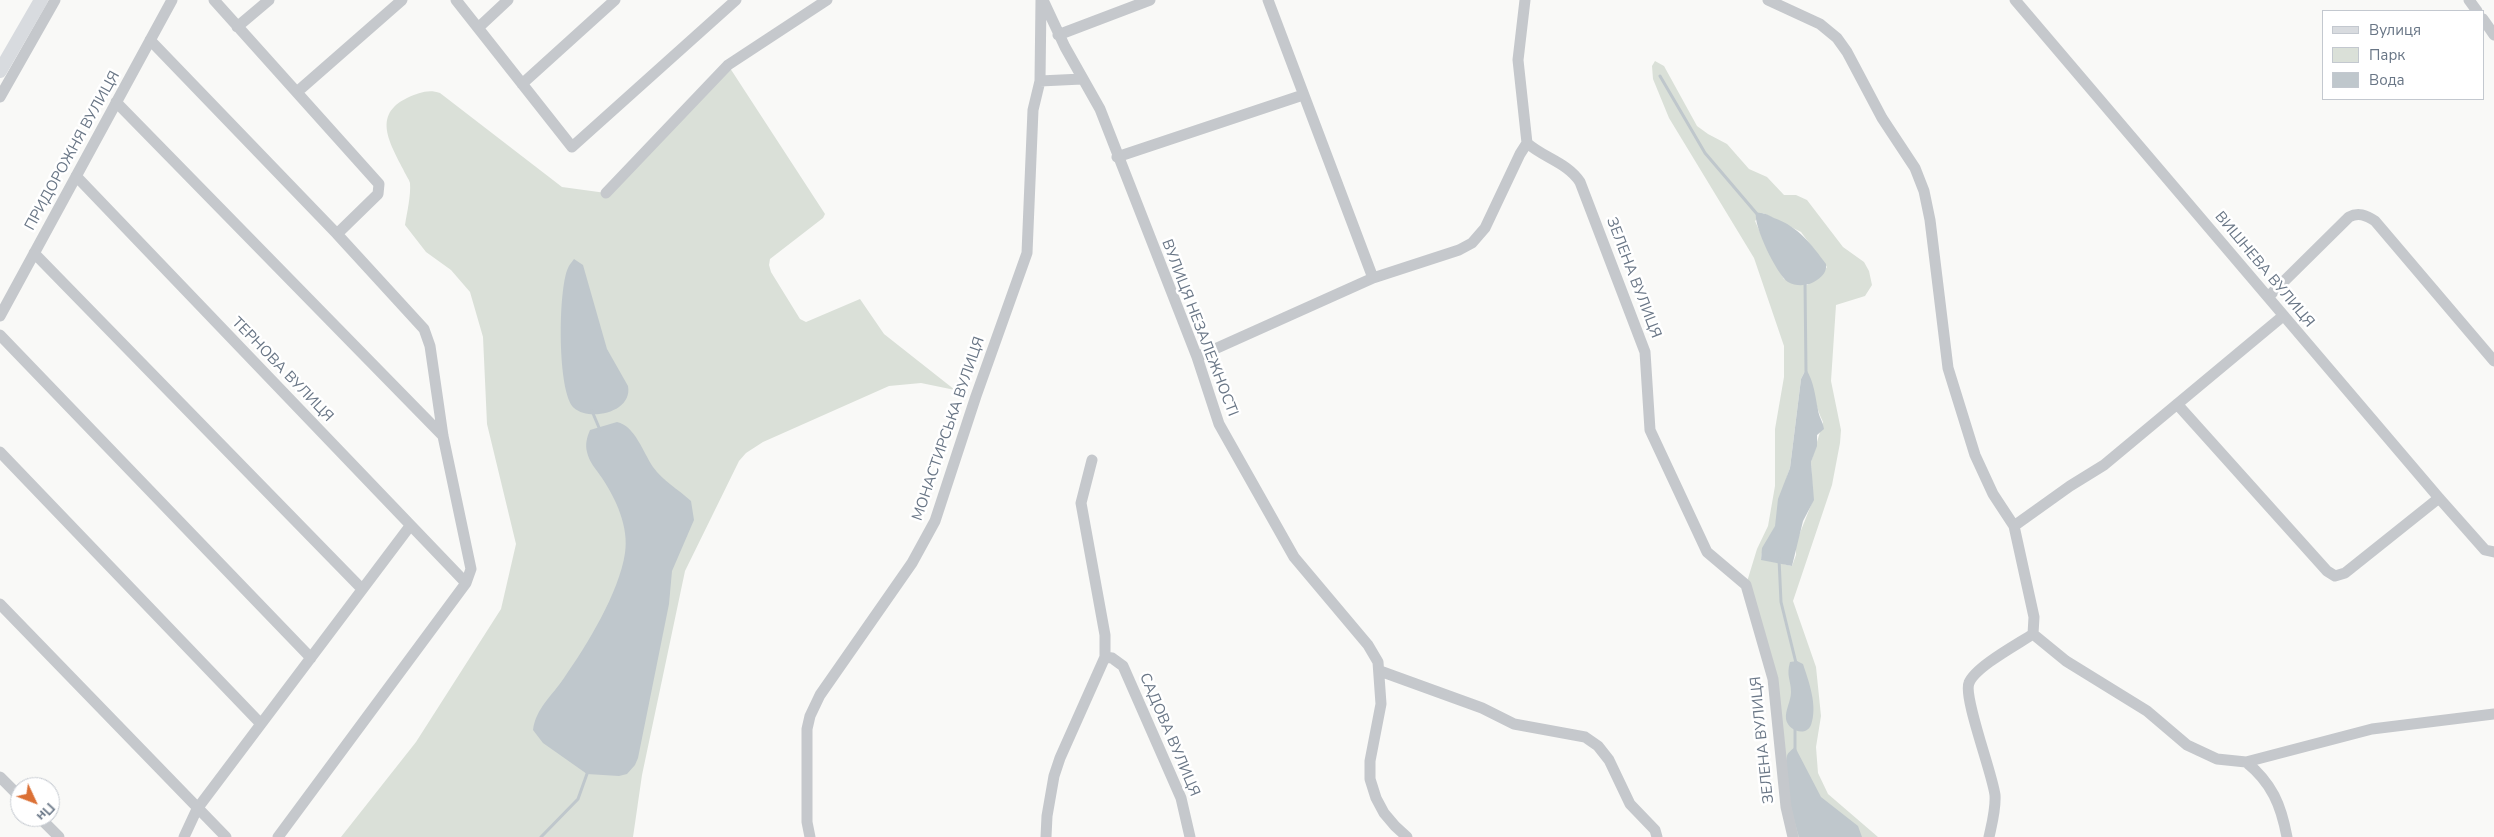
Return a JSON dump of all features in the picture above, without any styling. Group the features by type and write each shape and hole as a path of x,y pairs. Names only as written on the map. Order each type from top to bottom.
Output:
{"main road":[{"path":"0,71 41,0"}],"street":[{"path":"0,97 55,0"},
{"name":"ПРИДОРОЖНЯ ВУЛИЦЯ","path":"0,316 172,0"},
{"path":"214,0 379,184 378,194 337,234"},
{"path":"237,27 269,0"},
{"path":"297,92 402,0"},
{"path":"456,0 572,146 736,0"},
{"path":"478,28 508,0"},
{"path":"522,84 616,0"},
{"path":"1042,0 1058,35 1100,109 1117,158 1197,357 1218,424 1288,547 1376,656 1380,671 1381,704 1370,760 1370,779 1376,798 1384,813 1394,826 1407,837"},
{"name":"МОНАСТИРСЬКА ВУЛИЦЯ","path":"810,837 807,822 807,729 810,716 827,684 912,563 935,521 976,396 1027,253 1033,110 1040,81 1042,0"},
{"path":"1058,35 1150,0"},
{"path":"1268,0 1373,278"},
{"path":"1197,357 1373,278 1458,250 1472,243 1485,228 1520,154 1528,143 1518,60 1525,0"},
{"path":"1768,0 1820,24 1837,38 1847,52 1882,118 1915,168 1924,191 1930,220 1948,368 1975,455 1993,494 2014,526 2034,617 2033,634"},
{"name":"ВИШНЕВА ВУЛИЦЯ","path":"2015,0 2439,498 2485,550 2494,552"},
{"path":"606,194 728,65 822,1"},
{"path":"2484,20 2494,35"},
{"path":"150,40 337,234 424,329 430,346 443,436 471,569 466,583 278,837"},
{"path":"1040,81 1082,78"},
{"path":"1117,158 1303,94"},
{"path":"116,102 443,436"},
{"name":"ЗЕЛЕНА ВУЛИЦЯ","path":"1528,143 1538,153 1566,167 1575,174 1580,182 1645,352 1650,430 1707,552 1746,584 1773,679 1786,807 1793,837"},
{"name":"ТЕРНОВА ВУЛИЦЯ","path":"76,176 466,583"},
{"path":"2268,298 2348,217 2354,214 2365,215 2375,221 2494,361"},
{"path":"34,253 362,590"},
{"path":"2014,526 2104,465 2283,316"},
{"path":"0,335 311,658"},
{"path":"2177,404 2327,571 2335,576 2345,573 2439,498"},
{"path":"0,452 261,724"},
{"path":"1046,837 1050,796 1060,758 1105,656 1105,635 1082,503 1092,460"},
{"path":"184,837 197,809 410,526"},
{"path":"0,604 226,837"},
{"path":"2033,634 2066,661 2147,711 2192,748 2217,759 2246,762 2372,728 2494,714"},
{"path":"1989,837 1995,794 1971,708 1968,692 1969,682 1978,672 2033,634"},
{"name":"САДОВА ВУЛИЦЯ","path":"1105,656 1112,658 1123,666 1181,798 1190,837"},
{"path":"1380,671 1482,708 1514,724 1584,737 1598,746 1609,760 1630,804 1655,830 1657,837"},
{"path":"2246,762 2263,776 2275,794 2286,837"},
{"path":"0,777 10,788"},
{"path":"49,827 59,837"}],"green space":[{"path":"1655,61 1664,66 1697,126 1727,144 1749,169 1767,177 1784,195 1796,195 1807,200 1843,247 1864,262 1869,271 1872,285 1865,296 1836,305 1831,381 1841,430 1840,443 1832,485 1793,601 1816,667 1821,716 1816,747 1818,773 1828,794 1878,837 1793,837 1773,679 1746,585 1757,549 1768,526 1775,486 1775,429 1784,377 1784,346 1754,258 1669,118 1653,79 1652,66","holes":["1763,213 1801,232 1827,267 1819,278 1807,285 1784,279 1755,221","1806,369 1823,422 1811,462 1813,500 1796,543 1796,555 1792,566 1761,559 1764,546 1775,527 1780,512 1785,483 1790,468 1801,379"]},
{"path":"728,65 825,214 823,218 770,259 771,272 800,319 806,322 860,299 884,334 955,390 921,383 889,386 763,442 746,453 739,461 685,571 642,775 633,837 341,837 416,742 501,609 516,544 487,424 483,337 470,292 451,270 426,252 405,225 410,183 389,140 387,121 390,113 396,105 407,98 423,92 440,93 562,187 606,193"}],"water":[{"path":"1756,213 1765,214 1791,226 1804,237 1826,264 1825,271 1821,277 1810,284 1803,285 1792,284 1783,278 1762,238 1758,228"},
{"path":"574,259 583,265 607,349 628,386 628,395 624,402 609,412 599,414 581,412 574,408 568,399 564,383 561,340 562,297 568,268"},
{"path":"1806,369 1813,384 1824,429 1817,435 1817,446 1811,462 1814,500 1803,521 1792,566 1761,560 1762,548 1775,526 1778,499 1790,468 1801,379"},
{"path":"617,422 623,424 634,434 657,472 691,501 694,520 672,571 669,604 638,758 627,774 619,776 587,774 543,743 533,730 537,715 573,665 601,618 622,569 626,543 623,523 612,495 589,459 586,446 590,430"},
{"path":"1797,661 1803,664 1810,686 1814,710 1809,729 1801,732 1790,727 1786,719 1791,692 1789,667 1790,662"},
{"path":"1795,747 1821,797 1858,826 1862,837 1799,837 1791,808 1786,774 1787,756"}],"waterway":[{"path":"1660,76 1705,153 1757,214"},
{"path":"1805,282 1806,372"},
{"path":"592,411 600,430"},
{"path":"1779,559 1781,602 1796,663"},
{"path":"1795,729 1795,750"},
{"path":"541,837 578,799 588,771"}]}
